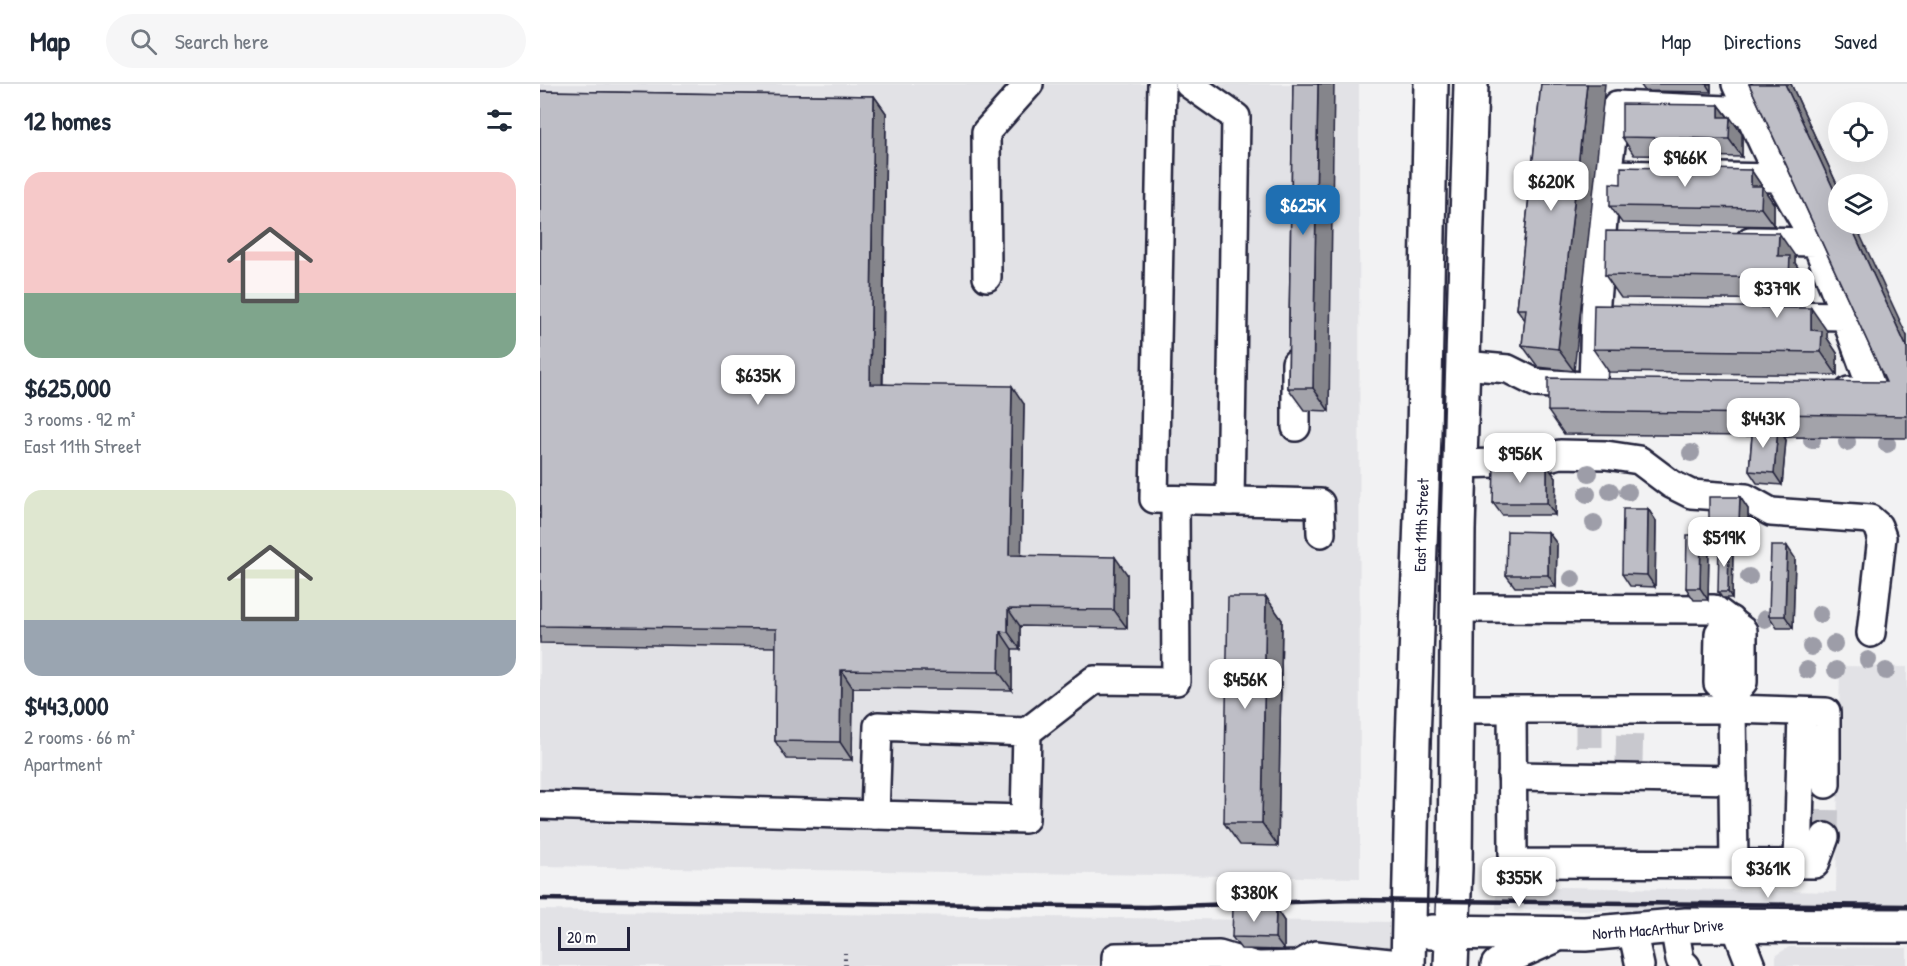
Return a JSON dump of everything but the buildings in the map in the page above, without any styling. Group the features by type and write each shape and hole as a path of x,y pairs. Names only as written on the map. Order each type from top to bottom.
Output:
{"main road":[{"name":"East 11th Street","path":"1408,965 1413,742 1425,433 1431,84"},
{"path":"1451,966 1460,464 1471,84"},
{"name":"North MacArthur Drive","path":"1409,932 1559,934 1674,926 1907,926"},
{"path":"1498,966 1514,954 1559,934"}],"street":[{"path":"987,277 986,132 1029,84"},
{"path":"1162,84 1154,499 1320,503 1321,533"},
{"path":"1189,84 1236,117 1230,501"},
{"path":"1736,84 1779,178 1816,242 1873,392 1827,391"},
{"path":"1464,365 1508,369 1536,383 1605,386 1607,313 1613,239 1607,174 1617,95 1748,111"},
{"path":"1607,174 1779,178"},
{"path":"1720,240 1816,242"},
{"path":"1750,315 1845,316"},
{"path":"1296,333 1296,427"},
{"path":"1460,464 1530,462 1560,454 1606,455 1639,460 1671,484 1691,494 1746,498 1771,512 1869,519 1878,525 1881,537 1871,633"},
{"path":"875,815 878,726 1027,732 1094,680 1176,681 1175,500"},
{"path":"1457,608 1714,609 1730,620 1719,633 1718,683 1732,702 1734,864"},
{"path":"1456,709 1512,709 1630,716 1732,702 1814,712"},
{"path":"1512,709 1513,854 1520,863 1815,864 1826,837"},
{"path":"1814,712 1826,784"},
{"path":"1798,864 1814,712"},
{"path":"540,806 1025,819 1027,732"},
{"path":"1512,776 1589,770 1629,770 1733,780"},
{"path":"1735,925 1751,966"},
{"path":"1674,926 1680,960 1686,966"},
{"path":"1632,930 1640,966"},
{"path":"1116,966 1116,957 1219,955 1257,966 1298,965 1316,954 1408,965"}],"path":[{"path":"844,966 845,953"}],"shaded area":[{"path":"540,84 1359,84 1360,878 540,866"},
{"path":"1840,666 1907,667 1907,914 1496,909 1496,882 1506,886 1836,892"},
{"path":"540,910 1396,922 1396,966 540,966"},
{"path":"1789,947 1907,948 1907,966 1776,966 1776,955"}],"tunnel":[{"path":"1589,720 1589,762"},
{"path":"1629,762 1630,722"},
{"path":"1825,837 1826,784"}],"railway":[{"path":"540,899 1146,907 1353,900 1907,906"}]}
